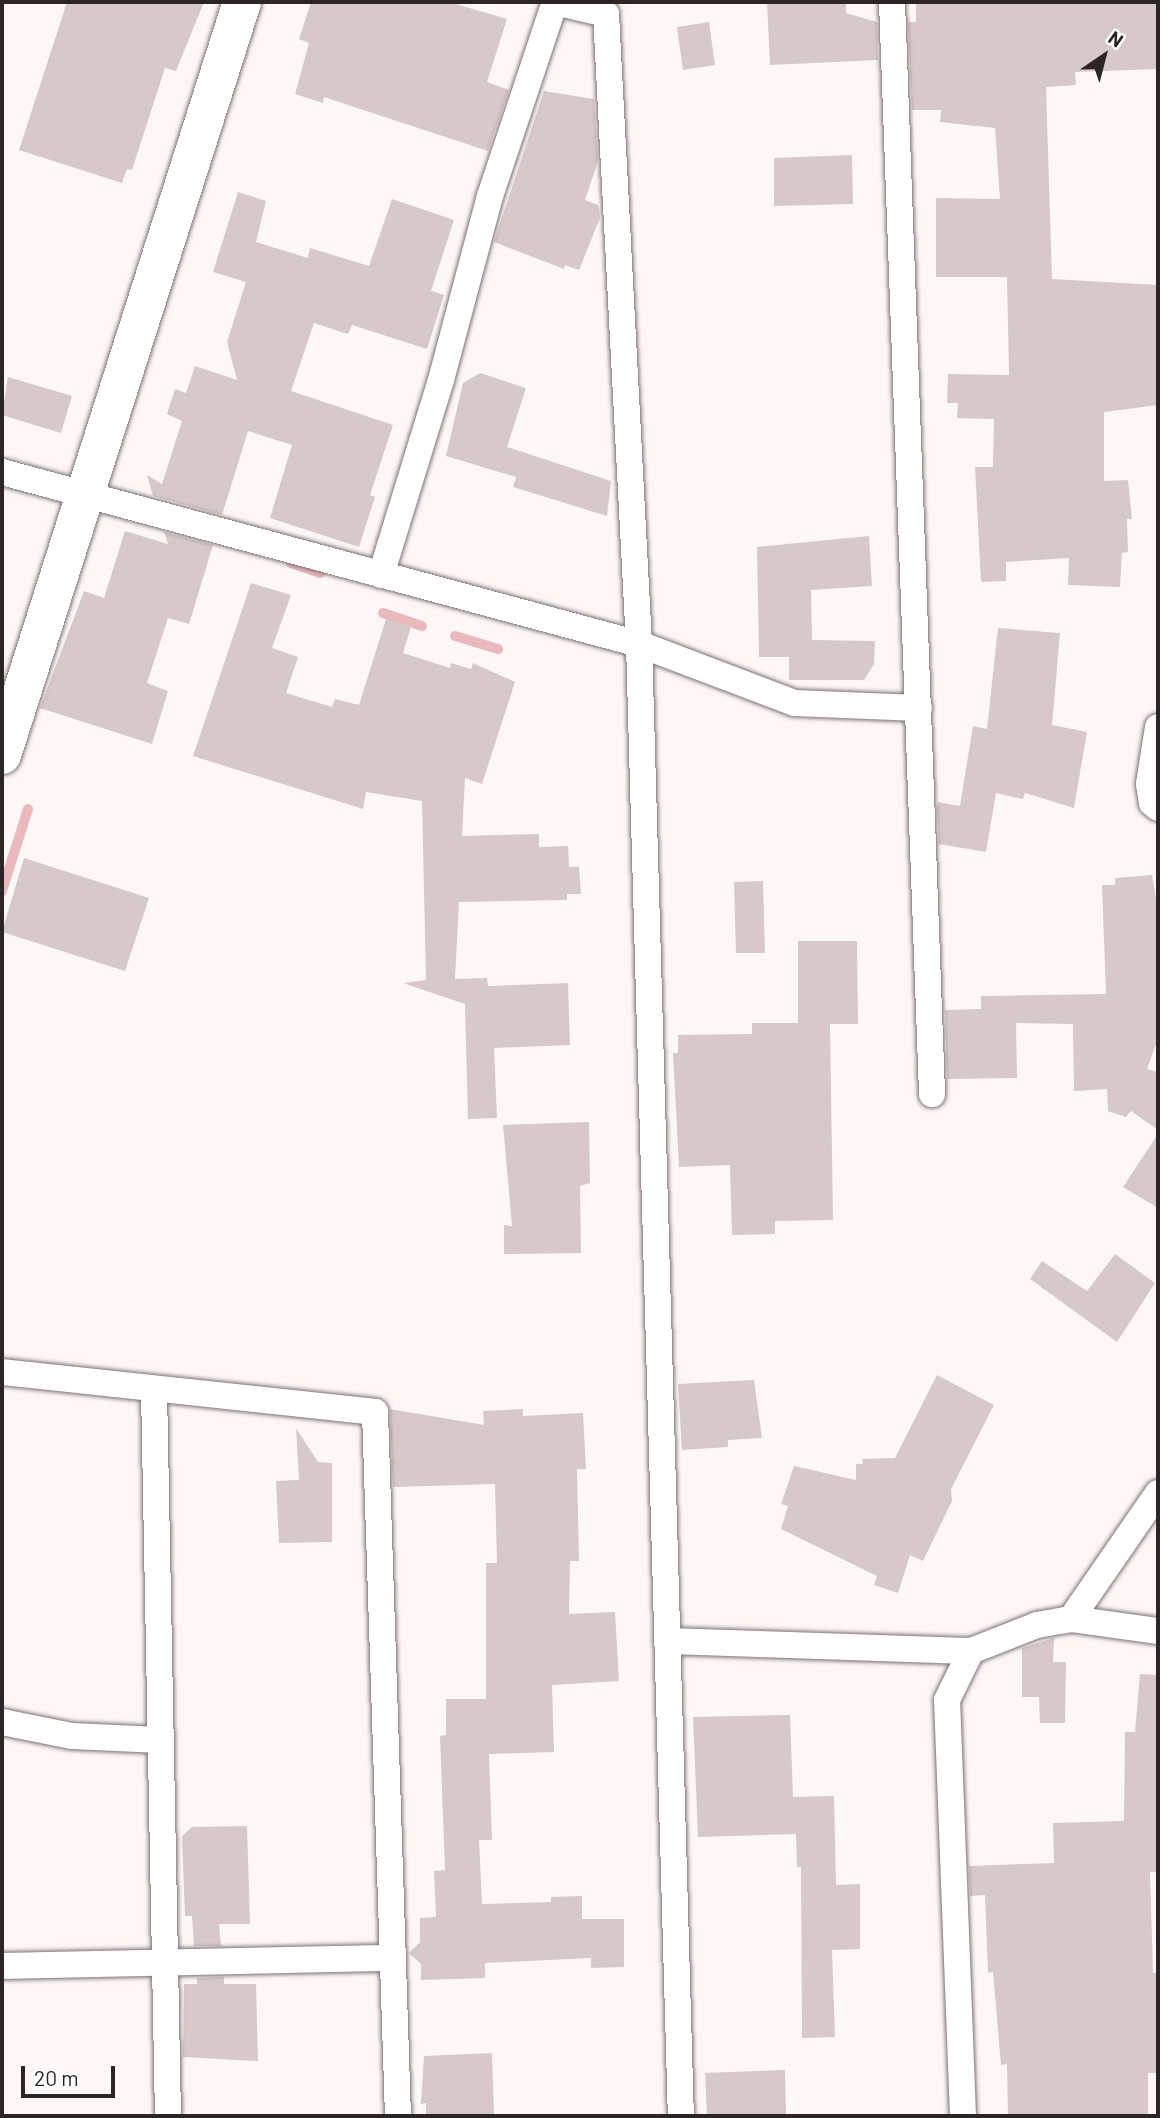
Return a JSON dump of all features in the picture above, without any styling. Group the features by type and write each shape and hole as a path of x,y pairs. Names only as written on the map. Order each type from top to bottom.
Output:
{"street":[{"path":"2,755 88,495 242,2"},
{"path":"381,575 441,380 490,197 555,2 616,8 639,644 681,2116"},
{"path":"892,2 932,1094"},
{"path":"2,472 639,644 794,703 919,708"},
{"path":"1158,727 1149,784 1152,803 1158,808"},
{"path":"2,1372 375,1412 398,2116"},
{"path":"154,1389 168,2116"},
{"path":"1071,1619 1158,1493"},
{"path":"667,1641 971,1651 1037,1625 1071,1619 1158,1631"},
{"path":"963,2116 947,1700 971,1651"},
{"path":"2,1723 72,1736 160,1740"},
{"path":"2,1966 393,1958"}],"building":[{"path":"67,2 204,2 176,71 165,68 132,170 127,169 122,183 19,150"},
{"path":"311,2 449,2 507,19 487,82 509,90 488,151 324,97 323,103 295,94 309,43 299,39"},
{"path":"767,2 846,2 846,13 877,22 878,60 770,65"},
{"path":"1158,2 1158,69 1075,72 1076,85 1046,87 1052,279 1158,285 1158,405 1104,412 1104,481 1128,480 1132,519 1127,519 1128,552 1122,553 1120,587 1068,585 1069,558 1006,562 1006,581 981,582 975,467 993,467 994,419 957,418 958,403 947,403 948,374 1009,375 1007,277 936,277 936,198 1000,199 995,128 940,122 941,110 912,110 908,22 916,22 916,4"},
{"path":"709,22 715,65 683,70 677,27"},
{"path":"544,91 594,99 598,161 585,200 598,205 600,218 579,270 565,265 564,269 494,242"},
{"path":"852,155 853,204 774,206 774,158"},
{"path":"238,192 266,201 256,242 308,258 310,248 369,266 392,199 454,220 431,291 444,295 427,349 352,325 348,334 314,323 291,391 393,425 370,495 375,497 359,547 270,518 292,445 248,431 222,515 153,496 147,475 162,484 182,421 167,414 175,389 186,393 195,366 237,380 227,342 246,282 213,272"},
{"path":"480,373 526,388 507,447 611,481 607,516 513,487 516,477 446,456 463,383"},
{"path":"8,377 72,396 61,433 2,415"},
{"path":"125,531 168,544 164,532 213,545 189,624 168,618 147,683 168,691 152,744 40,708 84,591 104,598"},
{"path":"869,536 872,586 811,590 812,640 875,641 874,664 864,680 789,680 789,657 759,657 757,547"},
{"path":"251,583 291,595 272,648 298,657 286,693 332,707 335,699 359,705 386,619 411,627 403,653 450,668 451,663 471,669 473,663 515,682 482,784 465,778 462,836 539,834 539,847 568,846 569,867 579,867 581,894 567,894 567,900 459,902 455,979 487,978 488,986 568,983 570,1045 494,1048 497,1118 468,1119 465,1004 403,983 426,980 422,801 366,792 363,809 193,756"},
{"path":"998,628 1060,633 1052,725 1087,732 1074,808 1025,793 1023,799 996,793 986,852 939,844 937,807 938,802 960,806 973,726 987,729"},
{"path":"24,858 149,898 125,971 2,932"},
{"path":"1152,875 1158,911 1158,1039 1147,1069 1158,1072 1158,1130 1131,1111 1126,1117 1108,1111 1107,1089 1074,1091 1073,1024 1016,1023 1017,1078 947,1079 945,1010 981,1009 981,996 1106,994 1102,885 1115,885 1115,878"},
{"path":"763,881 765,953 736,953 734,882"},
{"path":"798,941 857,941 858,1024 830,1024 833,1220 775,1221 775,1234 732,1235 730,1165 679,1167 673,1053 678,1053 678,1035 752,1034 752,1023 798,1023"},
{"path":"589,1122 590,1183 580,1186 581,1253 504,1254 504,1225 512,1226 503,1125"},
{"path":"1158,1134 1158,1208 1123,1187"},
{"path":"1115,1254 1155,1283 1117,1342 1030,1279 1042,1261 1087,1291"},
{"path":"937,1375 994,1405 951,1489 952,1501 923,1561 910,1555 898,1593 874,1585 877,1576 781,1529 788,1506 781,1504 794,1466 856,1480 856,1464 863,1464 862,1459 895,1458"},
{"path":"754,1380 762,1438 728,1440 728,1447 682,1450 678,1384"},
{"path":"390,1409 484,1425 483,1411 523,1409 523,1416 583,1413 586,1469 577,1469 579,1561 570,1561 569,1614 615,1612 619,1681 552,1685 554,1752 489,1754 492,1840 479,1840 482,1904 551,1902 551,1897 582,1896 582,1919 624,1919 624,1967 591,1968 591,1958 485,1963 485,1978 421,1980 421,1964 409,1953 420,1942 420,1918 436,1917 434,1871 445,1870 440,1736 446,1735 446,1699 486,1699 486,1563 497,1563 495,1484 393,1487"},
{"path":"296,1428 318,1462 332,1463 332,1542 279,1543 276,1481 299,1480"},
{"path":"1054,1638 1053,1662 1066,1662 1065,1723 1040,1723 1039,1697 1022,1697 1022,1648"},
{"path":"1140,1674 1158,1675 1158,1839 1156,1872 1150,1872 1153,1973 1158,1973 1158,2073 1148,2073 1148,2116 1008,2116 1007,2064 1001,2065 993,1972 988,1973 985,1895 970,1896 969,1866 1054,1863 1053,1823 1124,1821 1125,1732 1135,1732"},
{"path":"790,1715 793,1797 834,1796 836,1885 860,1884 860,1949 832,1950 835,2037 802,2038 801,1867 797,1867 796,1834 698,1837 693,1717"},
{"path":"247,1826 250,1924 219,1924 221,1946 194,1946 192,1916 185,1916 182,1836 192,1827"},
{"path":"224,1977 224,1984 256,1984 258,2061 183,2057 184,1984 197,1984 197,1978"},
{"path":"492,2053 494,2116 426,2116 426,2103 421,2104 424,2056"},
{"path":"785,2070 786,2116 707,2116 705,2073"}],"waterway":[{"path":"291,563 320,573"},
{"path":"383,613 422,626"},
{"path":"455,636 498,649"},
{"path":"2,891 28,809"}]}
